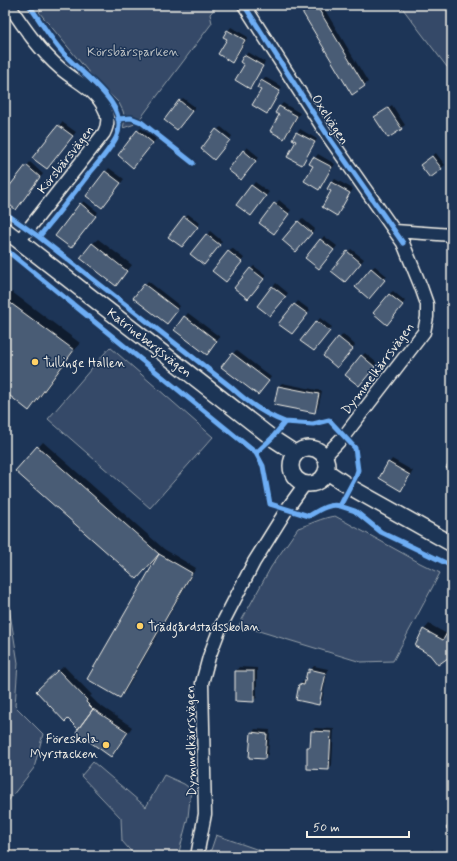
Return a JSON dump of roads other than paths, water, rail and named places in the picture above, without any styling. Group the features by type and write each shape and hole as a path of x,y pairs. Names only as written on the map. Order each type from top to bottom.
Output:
{"street":[{"name":"Körsbärsvägen","path":"9,5 38,46 61,70 92,92 100,100 108,116 108,125 104,133 19,241"},
{"name":"Oxelvägen","path":"244,5 328,136 402,243"},
{"name":"Katrinebergsvägen","path":"5,230 272,438 295,453"},
{"path":"395,231 452,234"},
{"name":"Dymmelkärrsvägen","path":"325,464 344,436 424,332 427,317 427,304 402,243"},
{"path":"325,464 318,482 314,484 305,484 296,480 291,472 290,463 295,453 299,450 308,448 319,451 325,464 350,487 452,544"},
{"name":"Dymmelkärrsvägen","path":"197,856 205,814 202,683 209,657 220,628 254,562 287,509 305,484"}],"place":[{"name":"Tullinge Hallen","path":"35,362"},
{"name":"Trädgårdstadsskolan","path":"140,626"},
{"name":"Föreskola Myrstacken","path":"106,745"}],"park label":[{"name":"Körsbärsparken","path":"133,51"}]}
